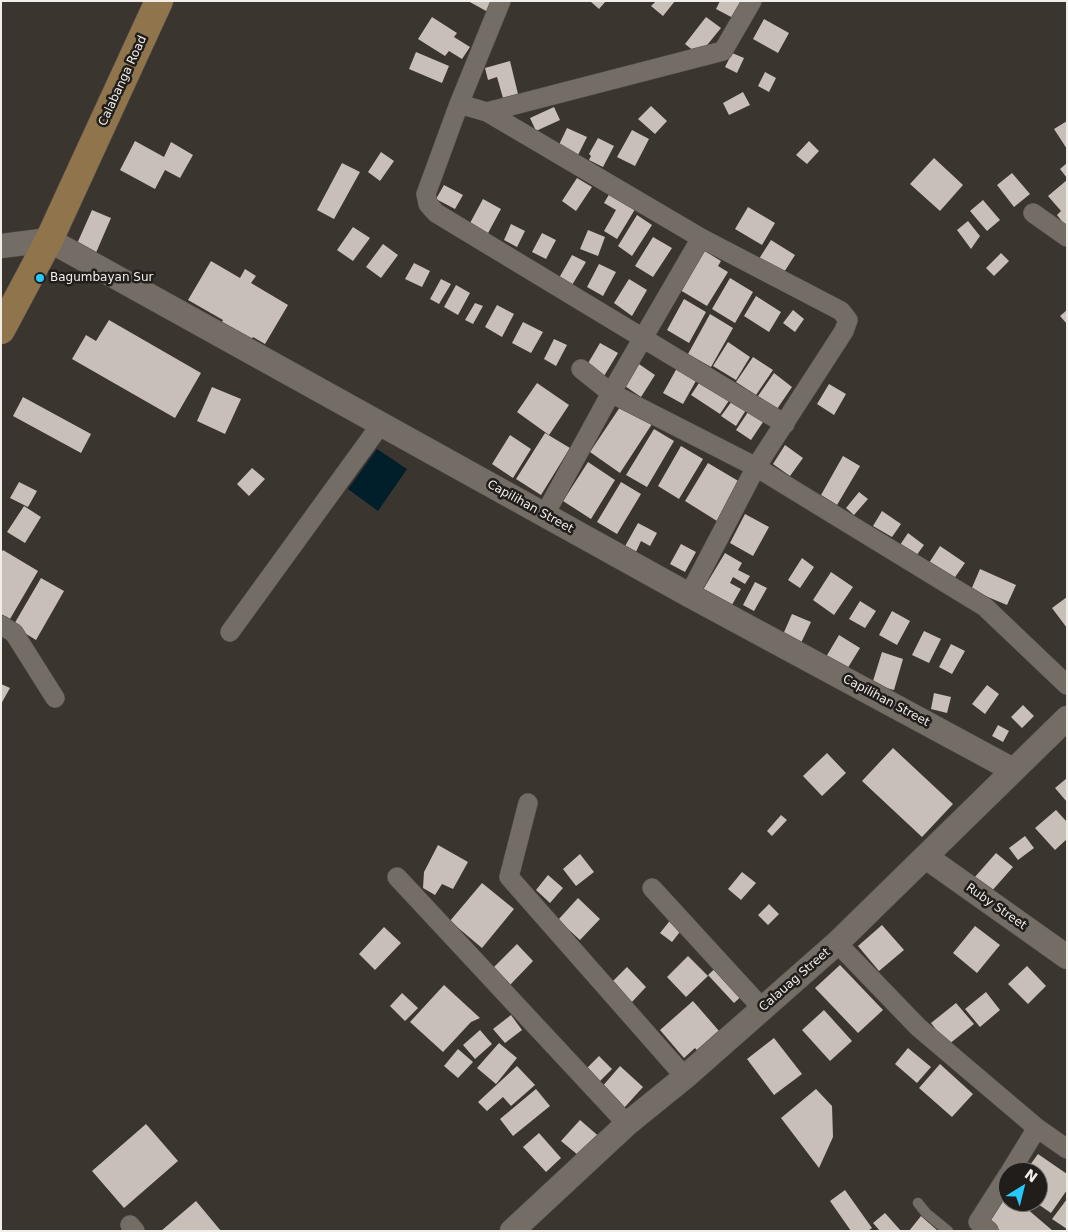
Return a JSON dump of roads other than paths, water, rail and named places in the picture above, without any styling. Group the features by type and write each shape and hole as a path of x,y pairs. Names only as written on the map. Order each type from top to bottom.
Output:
{"main road":[{"name":"Calabanga Road","path":"1,330 49,240 159,1"}],"street":[{"path":"501,1 459,104 426,194 428,204 436,213 785,424"},
{"path":"487,112 723,51 752,1"},
{"path":"459,104 487,112 701,238 841,311 848,320 844,331 756,467 689,595"},
{"path":"1033,213 1067,237"},
{"path":"545,514 611,393 701,238"},
{"path":"1,246 49,240"},
{"name":"Capilihan Street","path":"49,240 689,595 1013,770"},
{"path":"581,369 611,393 756,467 985,607 1067,685"},
{"path":"230,632 381,424"},
{"path":"1,625 14,633 55,698"},
{"name":"Calauag Street","path":"512,1231 627,1124 837,944 1067,718"},
{"path":"528,803 509,877 685,1076"},
{"name":"Ruby Street","path":"926,857 1067,957"},
{"path":"397,878 627,1124"},
{"path":"652,888 762,1008"},
{"path":"837,944 918,1027 1038,1128 1067,1149"},
{"path":"1016,1162 1038,1128"},
{"path":"978,1228 998,1193"}],"lane":[{"path":"918,1203 926,1213 948,1231"}],"water":[{"path":"377,449 407,469 378,511 348,489"}],"place":[{"name":"Bagumbayan Sur","path":"40,278"}]}
